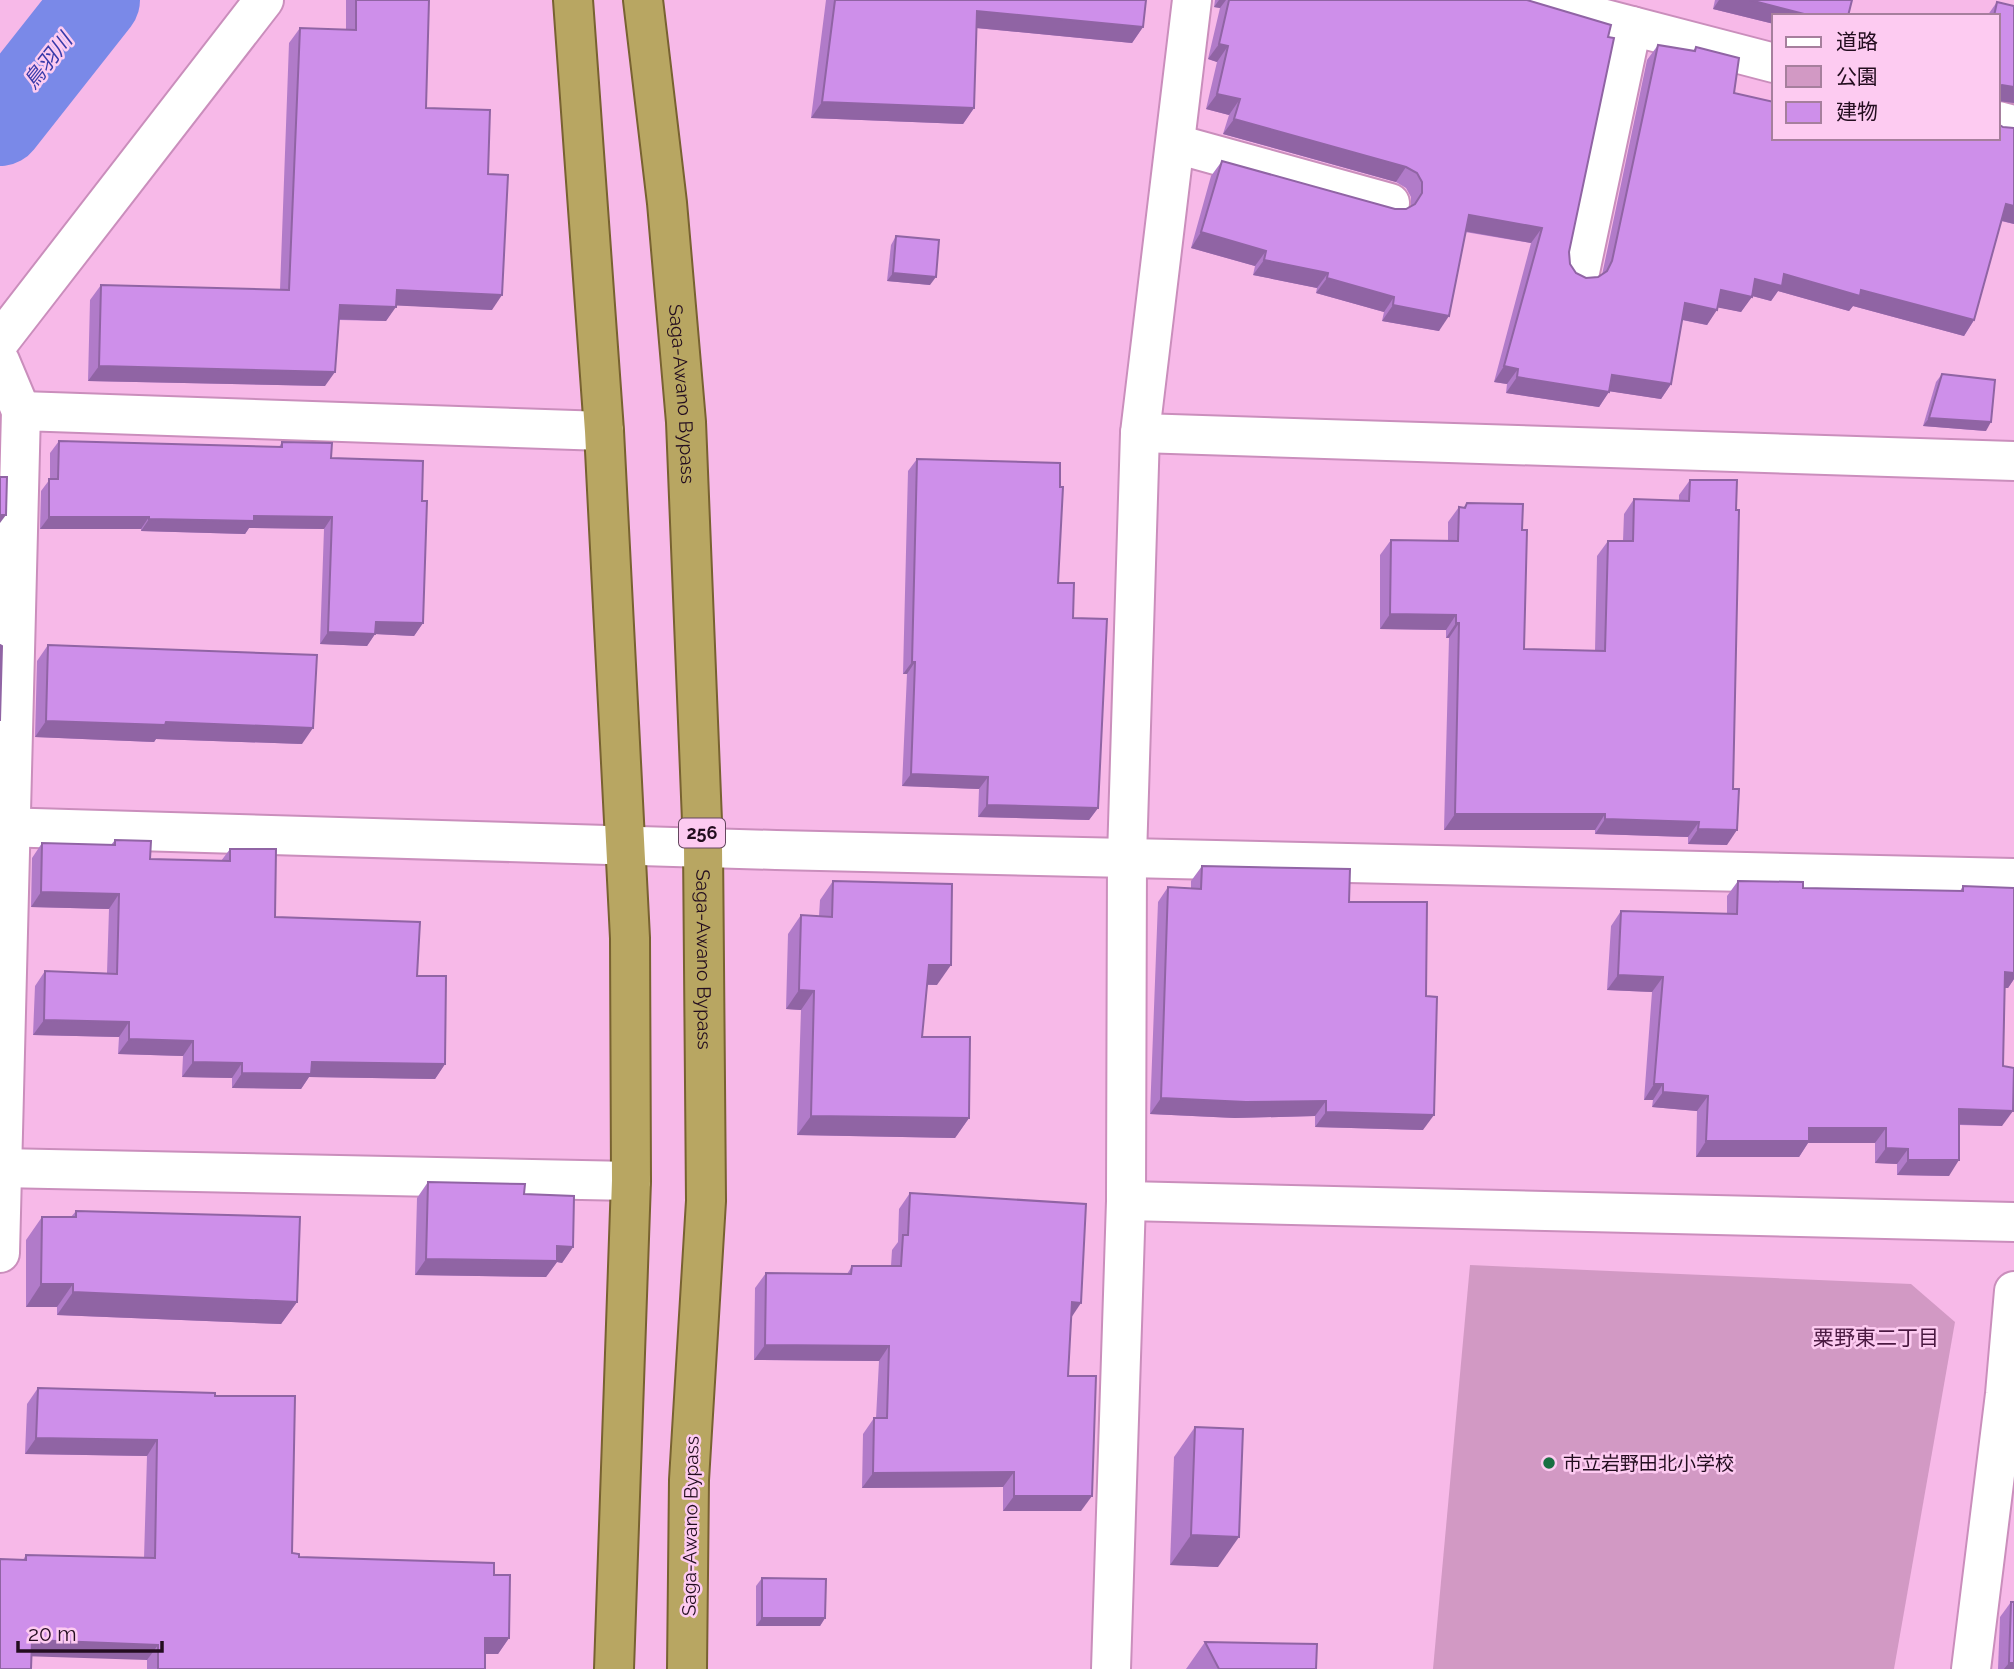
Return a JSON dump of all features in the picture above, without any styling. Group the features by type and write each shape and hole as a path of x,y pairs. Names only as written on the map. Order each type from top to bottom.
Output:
{"highway":[{"path":"573,0 604,431 631,938 631,1181 614,1669"},
{"name":"Saga-Awano Bypass","path":"643,0 667,203 686,422 703,846 706,1201 689,1480 687,1669"}],"street":[{"path":"0,341 264,0"},
{"path":"1111,1669 1126,1201 1127,857 1140,433 1192,0"},
{"path":"1532,0 1772,62"},
{"path":"1580,272 1632,26"},
{"path":"1176,144 1390,203"},
{"path":"0,361 20,411 5,827 0,1253"},
{"path":"20,411 604,431"},
{"path":"1140,433 2014,461"},
{"path":"5,827 2014,878"},
{"path":"1,1168 631,1181"},
{"path":"1126,1201 2014,1222"},
{"path":"1971,1669 2010,1394 2014,1291"}],"green space":[{"path":"1470,1265 1911,1284 1955,1322 1894,1669 1433,1669"}],"building":[{"path":"356,0 429,0 426,108 490,110 488,174 508,175 502,295 397,290 396,307 340,305 335,372 99,366 101,285 289,290 300,28 356,30"},
{"path":"835,0 1146,0 1143,27 977,11 974,108 822,102"},
{"path":"1229,0 1527,0 1611,25 1608,37 1614,38 1569,252 1570,264 1576,273 1586,278 1598,277 1607,271 1612,261 1658,45 1695,51 1696,47 1739,58 1734,93 1772,102 1772,140 2000,140 2000,125 2014,128 2014,206 2006,204 1974,320 1861,290 1860,296 1784,274 1782,286 1755,279 1752,297 1721,290 1717,310 1685,303 1671,384 1612,375 1609,392 1517,377 1518,369 1504,366 1542,228 1469,215 1449,316 1393,305 1394,297 1327,278 1328,273 1264,260 1266,251 1201,232 1222,161 1395,209 1406,209 1415,204 1422,193 1422,182 1417,173 1406,167 1234,119 1240,99 1217,94 1228,46 1219,44"},
{"path":"1750,0 1852,0 1848,14 1804,14"},
{"path":"1997,2 2014,6 2014,87 2000,86 2000,14 1994,14"},
{"path":"896,236 939,240 936,277 893,273"},
{"path":"1942,374 1995,380 1991,422 1929,418"},
{"path":"59,441 282,447 282,442 332,443 331,458 423,461 422,501 427,501 423,623 376,622 375,634 328,632 332,517 254,516 254,521 49,517 49,479 58,479"},
{"path":"917,459 1060,463 1060,487 1063,487 1058,583 1074,583 1073,618 1107,619 1098,808 987,805 988,777 911,774"},
{"path":"0,477 7,477 6,515 0,515"},
{"path":"1690,480 1737,480 1736,510 1739,510 1733,789 1739,789 1737,830 1698,829 1699,822 1605,819 1605,814 1455,814 1459,623 1456,623 1456,615 1390,614 1391,540 1458,541 1459,507 1465,508 1467,503 1523,504 1522,530 1527,530 1524,649 1605,651 1608,541 1633,541 1634,499 1689,501"},
{"path":"0,645 2,646 0,721"},
{"path":"48,645 317,655 313,728 166,722 165,725 46,721"},
{"path":"115,840 151,841 150,859 230,861 230,849 276,849 275,917 420,922 417,976 446,976 445,1064 312,1062 311,1074 242,1073 242,1063 193,1062 193,1041 129,1039 129,1022 44,1020 45,971 117,974 119,894 41,892 42,843 115,845"},
{"path":"1202,866 1350,869 1349,902 1427,902 1426,996 1437,997 1434,1115 1326,1112 1326,1101 1246,1102 1161,1098 1168,887 1201,889"},
{"path":"833,881 952,884 951,965 929,965 922,1037 970,1037 969,1118 811,1116 814,991 799,990 801,915 832,917"},
{"path":"1738,881 1803,882 1803,888 1963,891 1963,886 2014,888 2014,973 2005,972 2003,1066 2014,1068 2013,1111 1959,1109 1959,1160 1908,1160 1908,1149 1886,1148 1886,1128 1809,1128 1809,1141 1706,1141 1708,1096 1663,1092 1663,1084 1654,1084 1663,977 1618,975 1621,911 1737,914"},
{"path":"428,1182 525,1184 524,1194 574,1196 573,1247 557,1246 557,1261 426,1259"},
{"path":"910,1193 1086,1204 1081,1303 1072,1302 1068,1376 1096,1376 1092,1496 1014,1496 1014,1472 873,1473 874,1418 887,1418 889,1346 765,1345 766,1273 851,1274 852,1266 901,1266 903,1235 908,1235"},
{"path":"76,1211 300,1217 297,1302 73,1292 73,1284 41,1284 42,1217 76,1217"},
{"path":"38,1388 215,1393 215,1396 295,1396 292,1553 299,1554 299,1557 494,1563 494,1575 510,1575 509,1638 485,1638 485,1669 158,1669 158,1645 32,1640 31,1669 0,1669 0,1559 26,1560 26,1555 155,1558 157,1440 36,1438"},
{"path":"1195,1427 1243,1429 1239,1537 1191,1535"},
{"path":"762,1578 826,1579 825,1618 762,1618"},
{"path":"2011,1602 2014,1602 2014,1663 2009,1663"},
{"path":"1205,1642 1317,1644 1316,1669 1219,1669"}],"waterway":[{"name":"鳥羽川","path":"0,123 97,0"}],"place":[{"name":"市立岩野田北小学校","path":"1549,1463"}],"district":[{"name":"粟野東二丁目","path":"1876,1338"}]}
